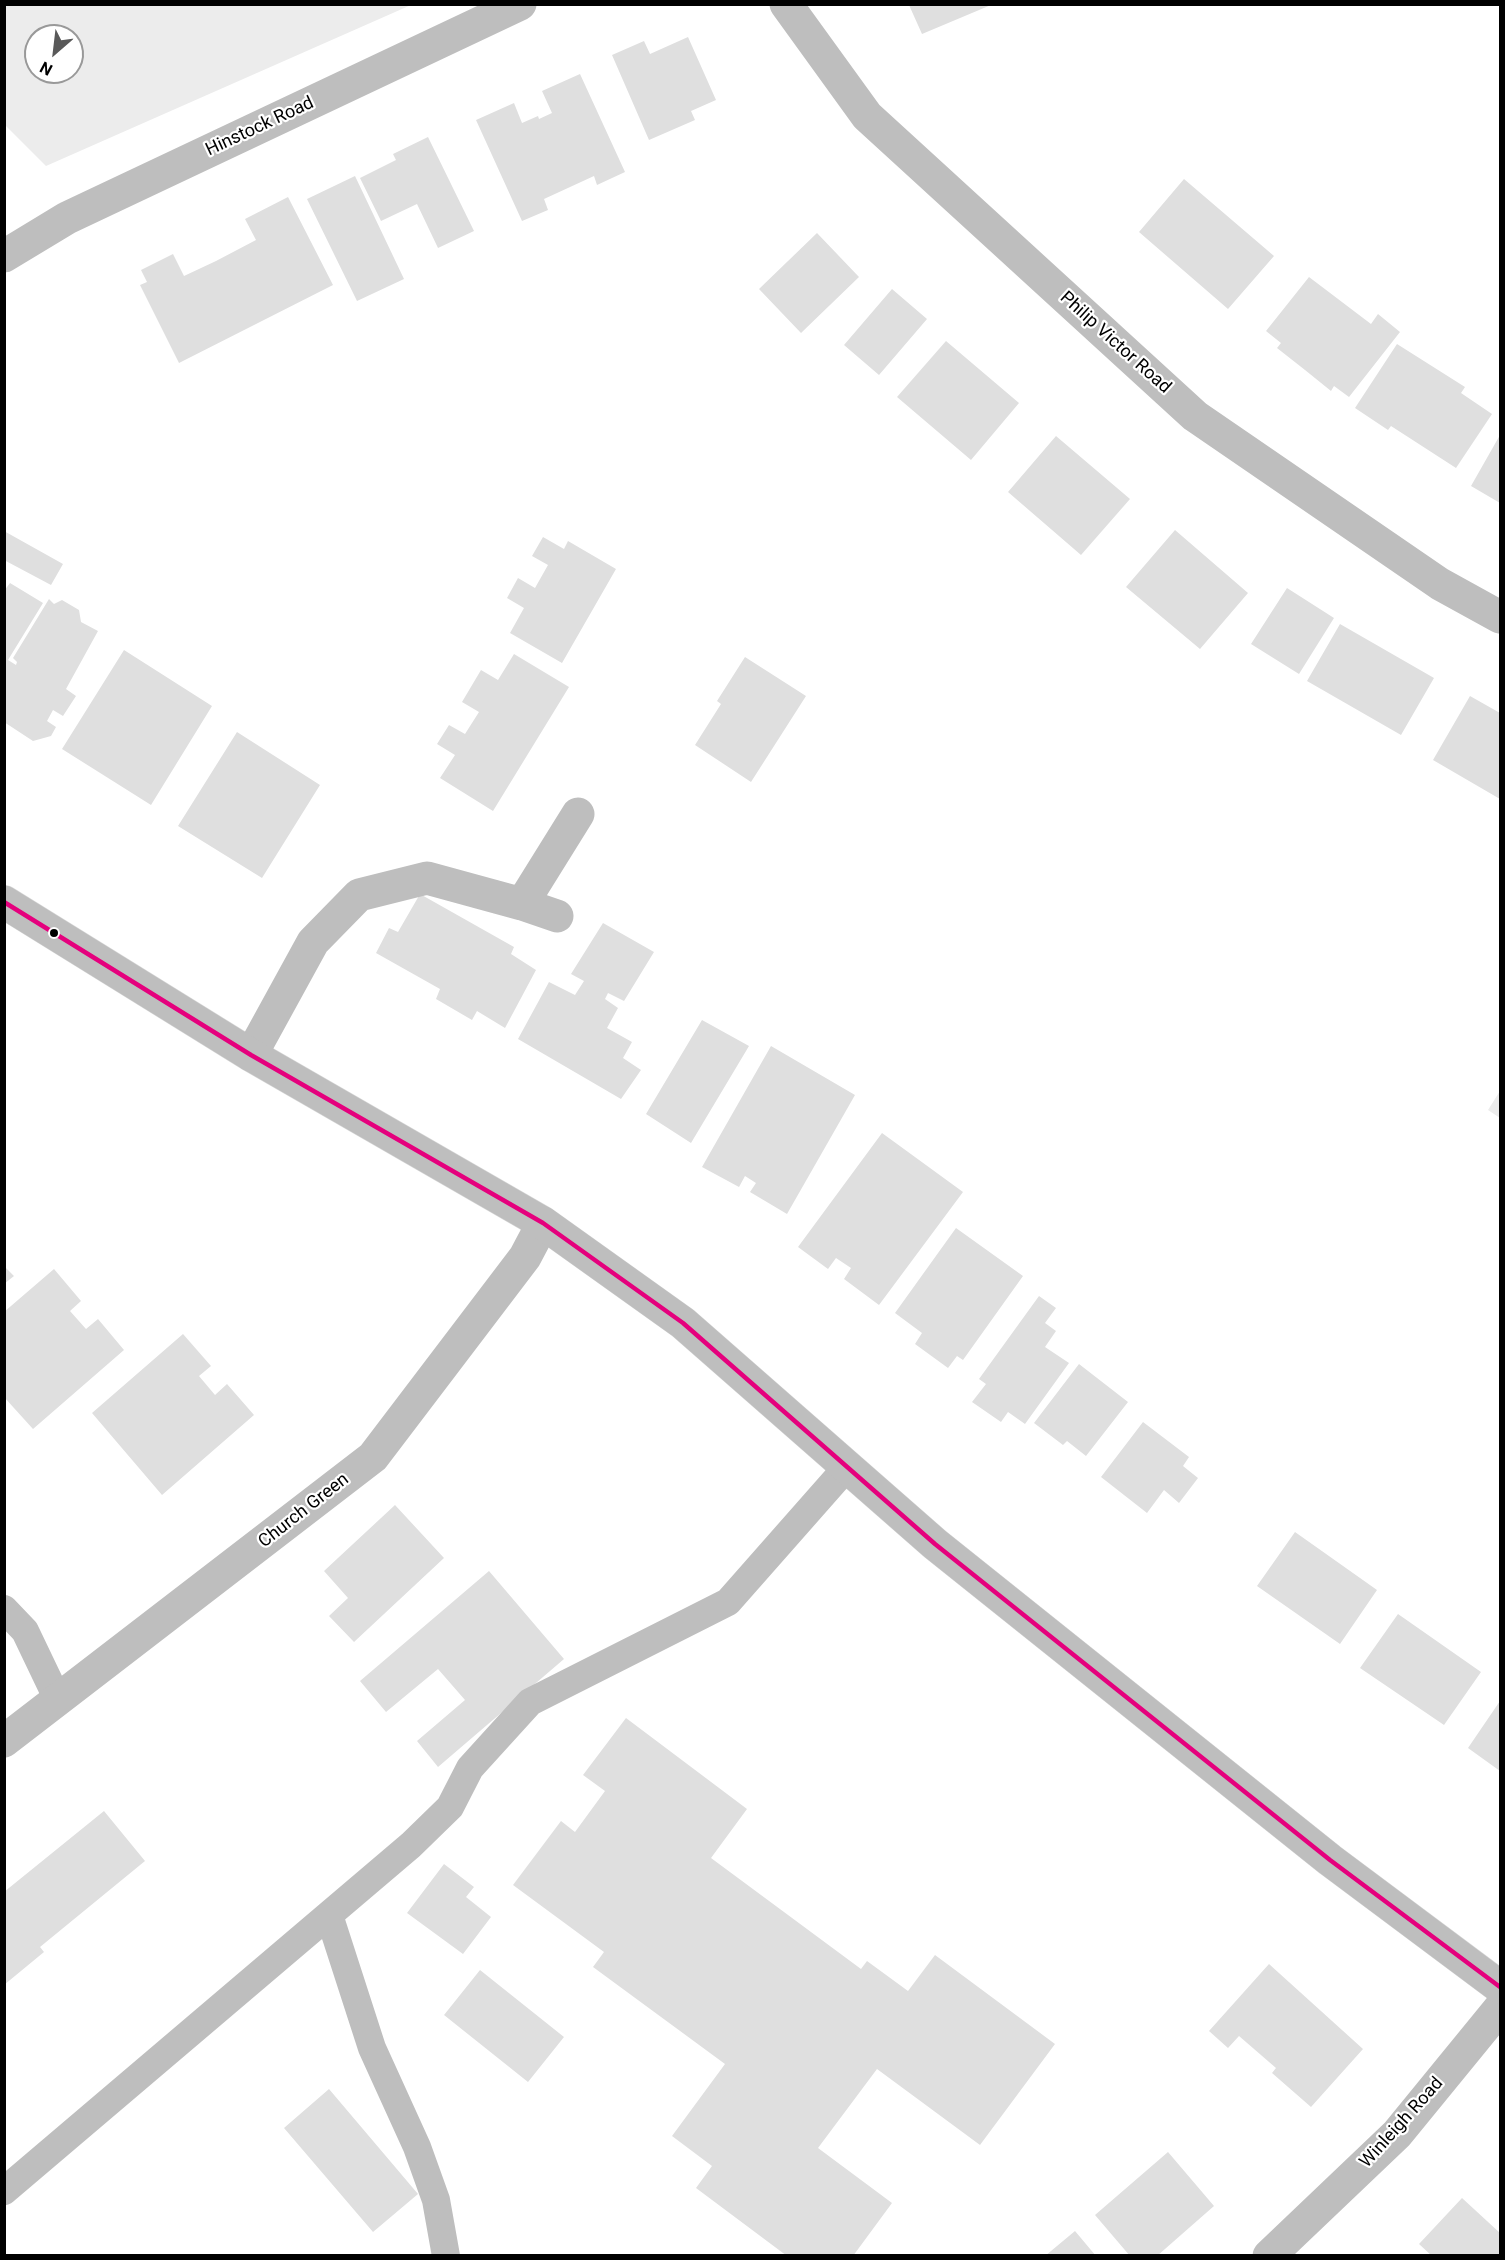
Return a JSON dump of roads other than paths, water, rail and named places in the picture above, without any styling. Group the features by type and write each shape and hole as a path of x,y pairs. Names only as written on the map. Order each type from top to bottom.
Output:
{"street":[{"name":"Hinstock Road","path":"4,256 67,218 520,4"},
{"name":"Philip Victor Road","path":"786,4 867,116 1195,416 1440,584 1500,617"},
{"path":"522,904 578,814"},
{"path":"251,1055 313,942 359,895 427,879 522,904 557,916"},
{"path":"4,902 251,1055 543,1223 683,1323 935,1544 1321,1853 1500,1987"},
{"name":"Church Green","path":"4,1741 373,1458 525,1257 543,1223"},
{"name":"Winleigh Road","path":"1269,2256 1397,2134 1500,2008"}],"lane":[{"path":"4,2191 411,1845 450,1807 470,1768 530,1702 728,1602 847,1467"},
{"path":"4,1609 25,1631 58,1700"},
{"path":"329,1915 372,2048 417,2147 436,2200 446,2256"}]}
